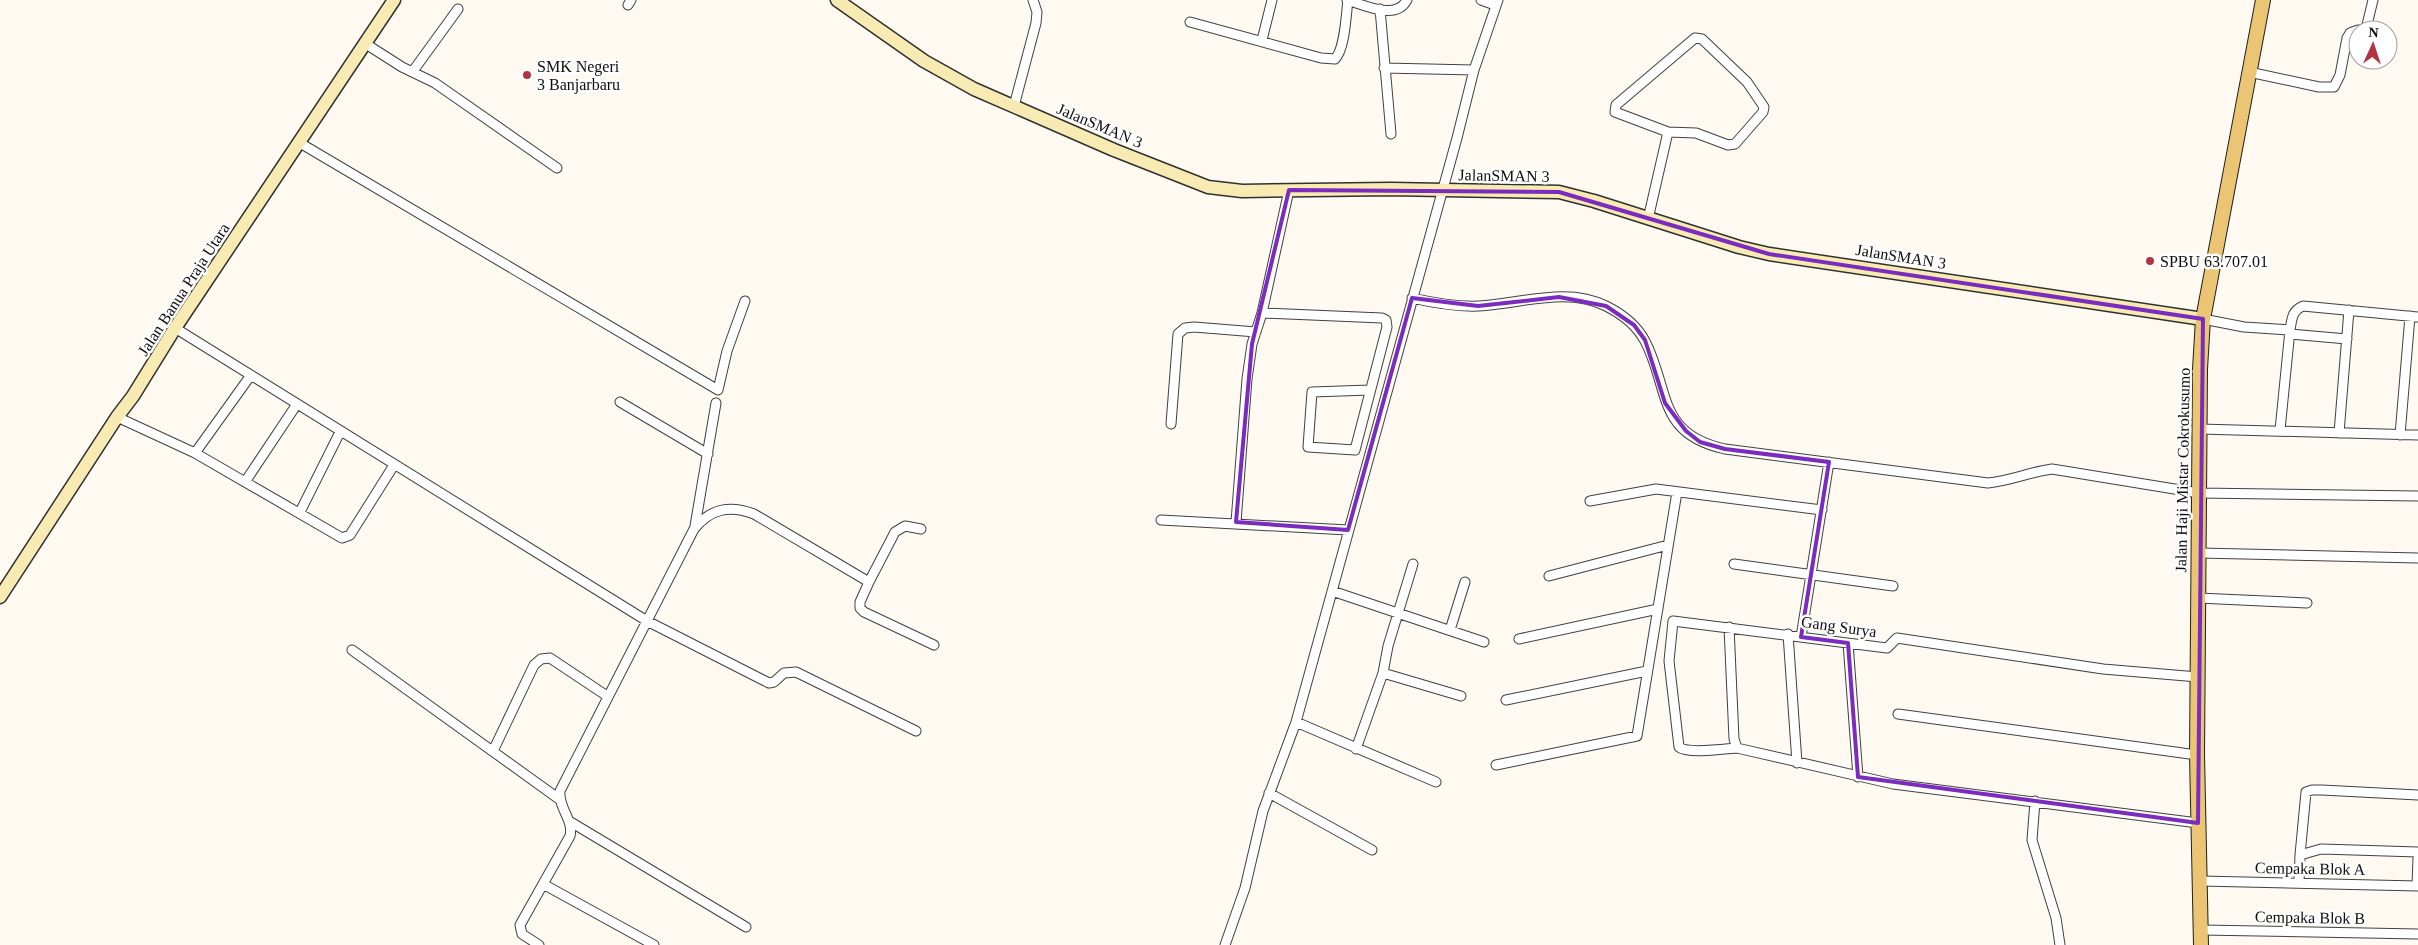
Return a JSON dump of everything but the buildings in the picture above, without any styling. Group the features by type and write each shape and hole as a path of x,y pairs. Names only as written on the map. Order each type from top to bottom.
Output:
{"main road":[{"name":"Jalan Haji Mistar Cokrokusumo","path":"2201,945 2197,755 2199,493 2203,319 2263,0"}],"street":[{"name":"Jalan Banua Praja Utara","path":"0,597 117,417 133,396 175,328 394,0"},
{"name":"JalanSMAN 3","path":"837,0 924,61 974,89 1114,150 1208,186 1242,191 1391,189 1559,192 1769,254 2203,319"},
{"path":"1014,106 1036,23 1037,12 1033,0"},
{"path":"1262,40 1272,0"},
{"path":"1190,22 1262,40 1321,58 1335,59 1341,46 1348,0 1392,11 1400,9 1407,0"},
{"path":"1225,945 1245,888 1263,811 1296,722 1457,138 1474,70 1496,2 1481,0"},
{"path":"2368,20 2373,0"},
{"path":"413,71 458,9"},
{"path":"1380,9 1391,134"},
{"path":"2249,72 2319,86 2334,87 2340,75 2348,36"},
{"path":"1694,38 1702,39 1747,82 1764,107 1757,119 1735,144 1728,145 1696,133 1668,132 1615,112 1614,108 1694,38"},
{"path":"366,44 402,67 435,84 557,168"},
{"path":"1384,68 1474,70"},
{"path":"1648,219 1668,132"},
{"path":"300,143 718,390 727,351 745,301"},
{"path":"1236,522 1247,379 1289,190"},
{"path":"1412,298 1442,304 1478,306 1559,297 1586,300 1606,306 1634,325 1645,340 1665,403 1672,416 1700,442 1725,449 1988,483 2006,481 2040,471 2071,471 2199,493 2418,496"},
{"path":"2280,430 2292,315 2296,309 2303,306 2414,316 2400,435"},
{"path":"2339,433 2349,310"},
{"path":"1262,313 1382,318 1386,320 1387,327 1355,450 1308,447 1312,392 1370,390"},
{"path":"2203,319 2347,339"},
{"path":"1171,424 1178,334 1185,328 1194,327 1256,332"},
{"path":"175,328 647,622 769,683 774,682 784,673 796,672 916,731"},
{"path":"195,453 251,375"},
{"path":"620,402 708,454"},
{"path":"694,529 716,403"},
{"path":"245,482 297,404"},
{"path":"117,417 195,453 300,512 338,537 350,535 394,465"},
{"path":"2200,429 2418,435"},
{"path":"300,512 340,432"},
{"path":"1801,637 1829,462"},
{"path":"1590,502 1656,488 1822,510"},
{"path":"1496,765 1637,736 1677,492"},
{"path":"559,798 560,791 607,696 694,529 702,519 716,510 740,509 754,514 869,582"},
{"path":"1161,520 1236,522 1348,530"},
{"path":"920,529 905,526 895,532 869,582 860,602 860,608 864,612 934,646"},
{"path":"1549,576 1668,545"},
{"path":"2199,552 2418,558"},
{"path":"1356,749 1383,673 1397,613 1413,564"},
{"path":"1734,564 1893,586"},
{"path":"1450,630 1465,582"},
{"path":"1332,591 1484,642"},
{"path":"2198,598 2307,603"},
{"name":"Gang Surya","path":"1519,639 1657,614 1673,621 1887,648 1897,638 2103,669 2198,677"},
{"path":"1673,621 1669,661 1677,743 1682,750 1737,748 1893,784 2198,823"},
{"path":"1728,627 1734,739 1737,748"},
{"path":"1788,634 1796,763"},
{"path":"1848,643 1858,777"},
{"path":"352,650 559,798 569,821 570,836 520,925 522,934 539,945"},
{"path":"493,751 534,665 540,659 550,658 607,696"},
{"path":"1506,700 1647,671"},
{"path":"1383,673 1461,696"},
{"path":"1898,714 2197,755"},
{"path":"1296,722 1436,782"},
{"path":"2299,883 2306,792 2322,790 2418,795"},
{"path":"1269,793 1372,850"},
{"path":"2035,801 2032,840 2056,918 2060,945"},
{"path":"569,821 746,927"},
{"path":"2300,854 2321,849 2418,852"},
{"path":"2417,886 2418,858"},
{"name":"Cempaka Blok A","path":"2201,882 2417,886"},
{"path":"543,884 654,945"},
{"name":"Cempaka Blok B","path":"2201,930 2418,934"}],"highlighted area":[{"path":"1289,190 1559,192 1769,254 2203,319 2198,823 1858,777 1848,643 1801,637 1829,462 1725,449 1700,442 1686,431 1665,403 1645,340 1634,325 1606,306 1559,297 1478,306 1412,298 1348,530 1236,522 1252,344"}],"place":[{"name":"SMK Negeri 3 Banjarbaru","path":"527,75"},
{"name":"SPBU 63.707.01","path":"2150,261"}]}
